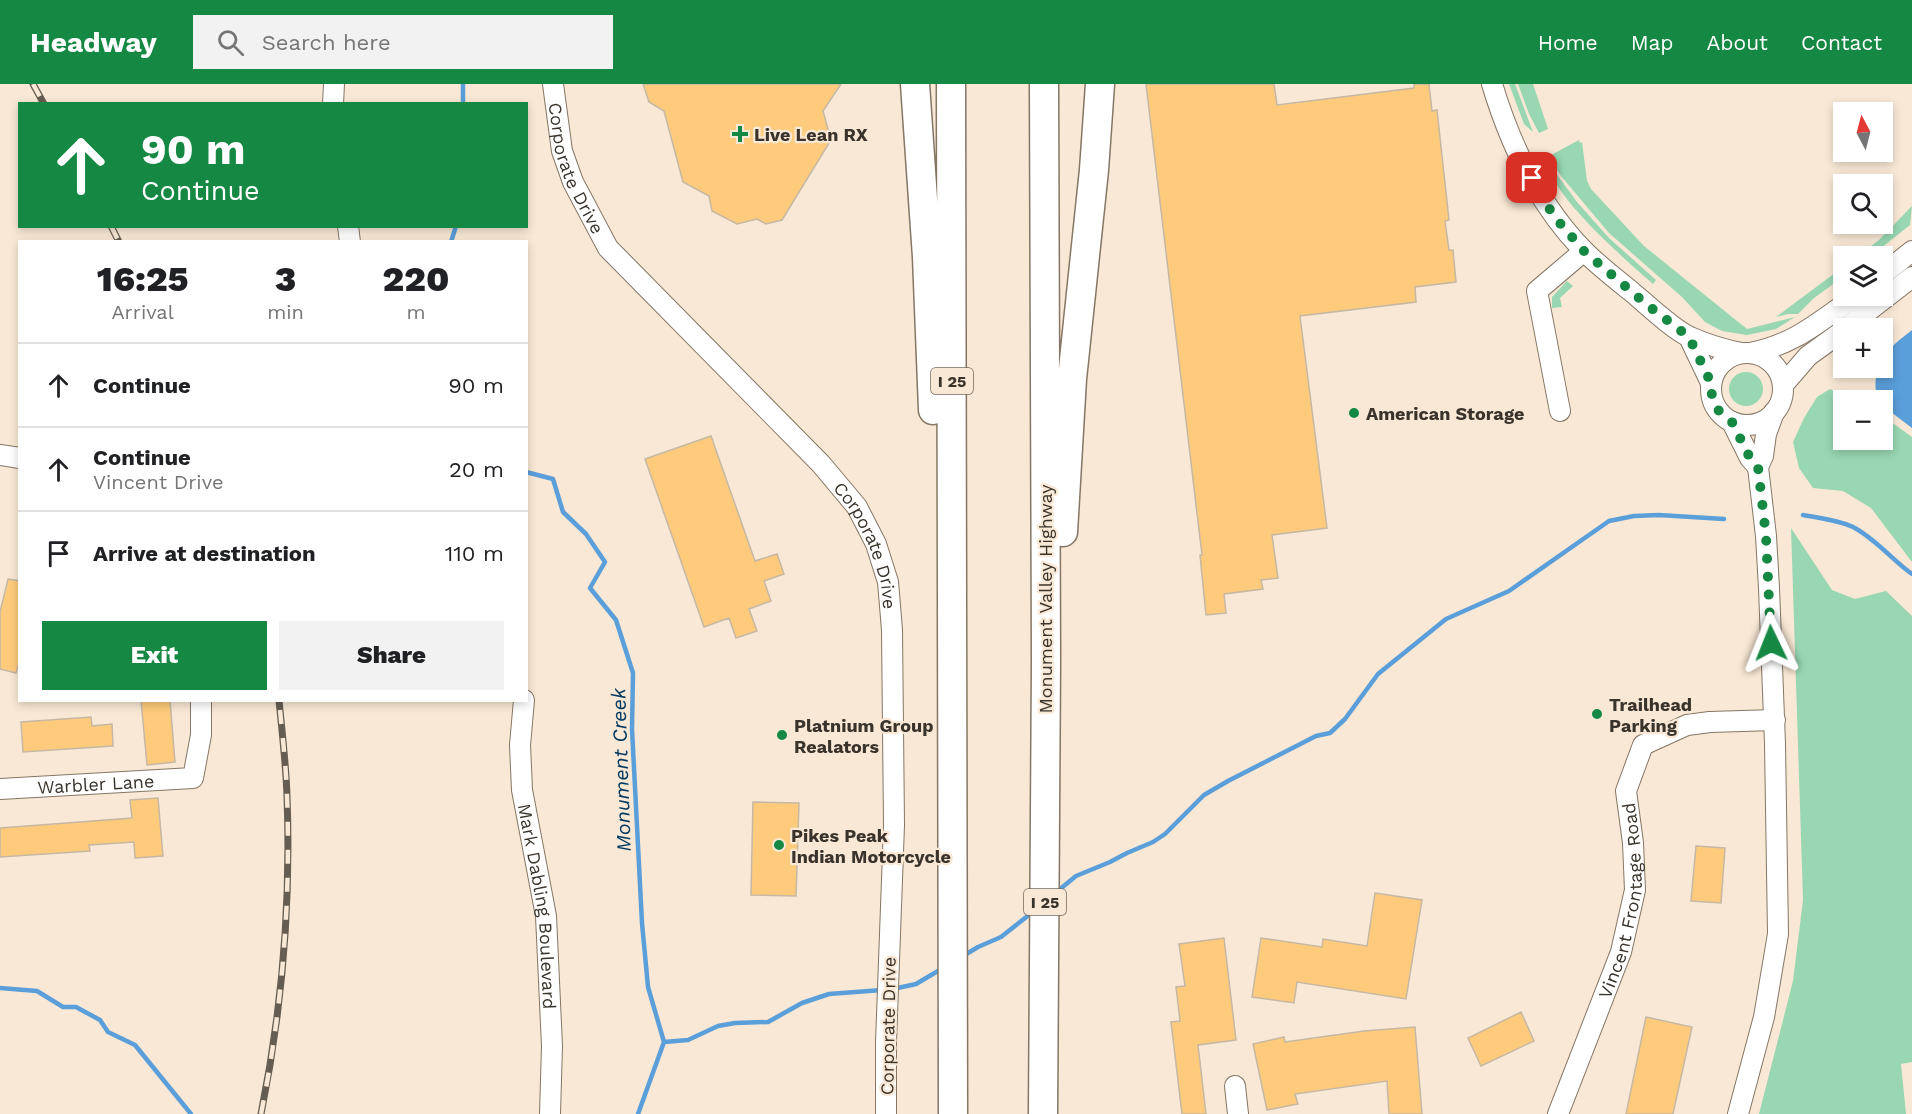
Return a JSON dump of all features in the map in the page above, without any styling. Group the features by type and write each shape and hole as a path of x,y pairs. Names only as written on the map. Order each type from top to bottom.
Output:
{"highway":[{"path":"915,84 927,258 938,517 952,678"},
{"name":"I 25","path":"951,84 953,1114"},
{"name":"Monument Valley Highway","path":"1043,1114 1046,662 1044,84"},
{"path":"1046,662 1063,527 1072,379 1094,170 1100,84"}],"street":[{"path":"333,102 334,84"},
{"name":"Corporate Drive","path":"553,84 562,151 573,182 608,248 821,465 857,507 876,544 888,582 892,630 894,825 886,1043 886,1114"},
{"path":"1492,84 1507,127 1539,193 1553,215 1584,251 1689,337 1722,349 1758,355 1772,363 1783,385 1758,467 1766,536 1775,720 1779,934 1764,1017 1738,1114"},
{"path":"1560,411 1537,291 1584,251"},
{"path":"1893,266 1912,251"},
{"path":"1859,318 1912,277"},
{"path":"1758,467 1750,458 1732,422 1718,410 1711,392 1711,383 1719,366 1733,356 1767,350 1793,340 1842,306"},
{"path":"1689,337 1711,383"},
{"path":"1783,385 1808,356 1833,338"},
{"path":"1732,422 1750,425 1768,418 1774,412"},
{"path":"0,455 18,458"},
{"name":"Warbler Lane","path":"0,789 193,778 201,735 201,702"},
{"name":"Mark Dabling Boulevard","path":"524,702 520,745 522,790 546,916 552,1046 550,1114"},
{"name":"Vincent Frontage Road","path":"1558,1114 1623,941 1635,890 1633,843 1626,791 1643,745 1686,725 1775,720"},
{"path":"1235,1086 1238,1114"}],"green space":[{"path":"1509,84 1515,84 1533,132 1524,124"},
{"path":"1518,84 1533,84 1548,129 1539,133"},
{"path":"1579,140 1580,143 1582,142 1587,181 1591,189 1644,246 1747,329 1795,317 1776,329 1747,335 1722,331 1705,322 1682,297 1609,233 1561,176 1551,155"},
{"path":"1548,162 1577,202 1609,238 1656,280 1653,284 1575,209 1552,176"},
{"path":"1912,206 1910,225 1884,246 1871,246 1885,234 1893,234 1893,226"},
{"path":"1833,274 1833,284 1814,298 1798,314 1776,317"},
{"path":"1567,281 1573,286 1560,298 1562,307 1552,308 1552,297"},
{"path":"1746,372 1758,377 1763,389 1758,401 1746,406 1734,401 1729,389 1734,377"},
{"path":"1830,389 1833,390 1833,450 1893,450 1893,423 1912,437 1912,562 1871,508 1843,491 1813,488 1799,468 1793,442 1817,397"},
{"path":"1791,528 1832,590 1855,599 1886,591 1912,616 1912,1062 1901,1064 1906,1114 1759,1114 1793,981 1803,900"}],"water":[{"path":"1912,330 1912,428 1893,414 1893,390 1876,390 1876,378 1893,378 1893,346"}],"building":[{"path":"643,84 841,84 823,111 831,140 782,220 766,224 757,219 737,224 712,211 709,196 683,182 664,111 649,102"},
{"path":"1146,84 1274,84 1277,105 1414,88 1414,84 1429,84 1432,111 1437,110 1449,220 1445,221 1449,250 1453,250 1456,282 1415,287 1416,302 1300,316 1327,528 1272,535 1278,578 1261,580 1263,589 1224,594 1226,613 1206,615 1200,555 1202,555"},
{"path":"711,436 755,561 777,554 784,574 764,581 771,601 749,609 757,631 736,638 729,618 704,627 645,459"},
{"path":"8,579 18,581 18,666 16,673 0,669 0,612"},
{"path":"141,702 170,702 175,762 147,765"},
{"path":"91,717 92,726 112,724 113,746 23,752 21,722"},
{"path":"158,798 163,856 135,858 134,842 89,845 90,851 0,857 0,828 132,818 130,800"},
{"path":"753,802 799,803 796,896 751,895"},
{"path":"1696,846 1725,848 1721,903 1691,901"},
{"path":"1375,893 1422,900 1406,999 1297,982 1294,1003 1252,997 1261,938 1322,947 1323,939 1367,946"},
{"path":"1224,938 1236,1040 1198,1045 1206,1114 1182,1114 1171,1022 1180,1021 1176,987 1185,986 1179,944"},
{"path":"1521,1012 1534,1041 1481,1066 1468,1038"},
{"path":"1646,1017 1692,1027 1673,1114 1626,1114"},
{"path":"1415,1027 1422,1114 1389,1114 1387,1081 1295,1094 1298,1104 1267,1110 1253,1044 1284,1037 1285,1042 1364,1031"}],"waterway":[{"name":"Monument Creek","path":"463,84 463,102"},
{"name":"Monument Creek","path":"452,240 455,228"},
{"name":"Monument Creek","path":"528,473 553,479 563,512 586,534 605,562 590,588 616,620 633,673 632,729 642,923 648,987 664,1042 638,1114"},
{"path":"1054,894 1076,876 1153,842 1165,834 1204,795 1316,736 1330,733 1345,719 1378,674 1446,619 1509,591 1609,521 1634,516 1659,515 1724,519"},
{"path":"1803,515 1853,527 1869,537 1912,574"},
{"path":"963,956 1001,937 1034,911"},
{"path":"893,989 916,984 943,968"},
{"path":"0,988 37,991 63,1007 76,1007 100,1020 108,1032 135,1045 191,1114"},
{"path":"664,1042 688,1040 718,1026 768,1022 802,1003 829,994 882,990"}],"railway":[{"path":"33,84 43,102"},
{"path":"112,228 118,240"},
{"path":"261,1114 280,996 288,876 287,796 279,702"}],"place":[{"name":"Live Lean RX","path":"740,134"},
{"name":"American Storage","path":"1354,413"},
{"name":"Trailhead Parking","path":"1597,714"},
{"name":"Platnium Group Realators","path":"782,735"},
{"name":"Pikes Peak Indian Motorcycle","path":"779,845"}],"route":[{"path":"1532,178 1553,215 1584,251 1689,337 1711,383 1713,402 1724,417 1732,422 1750,458 1758,467 1766,536 1771,643"}]}
